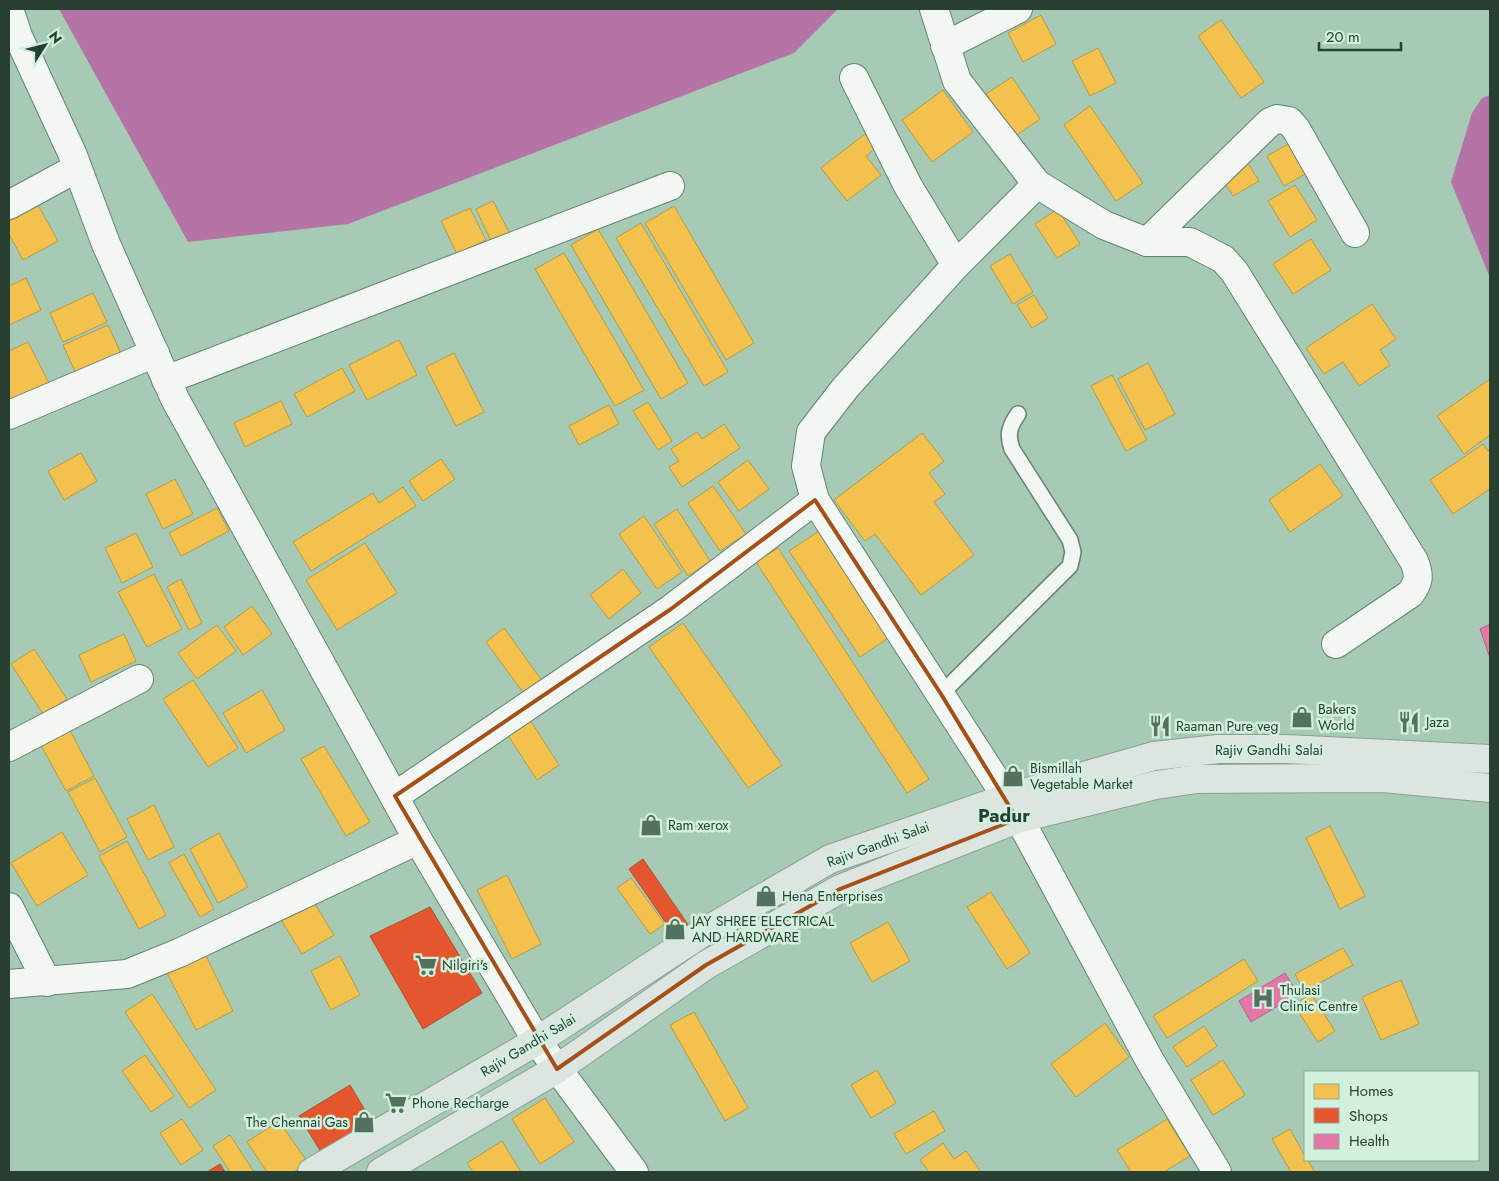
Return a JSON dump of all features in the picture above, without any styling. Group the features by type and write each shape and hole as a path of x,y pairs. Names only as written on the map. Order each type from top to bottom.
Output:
{"main road":[{"name":"Rajiv Gandhi Salai","path":"312,1172 537,1041 699,936 830,859 1012,808 1154,756 1218,749 1341,750 1490,759"},
{"name":"Rajiv Gandhi Salai","path":"381,1172 556,1069 706,965 840,888 1012,808 1197,779 1383,778 1490,788"}],"street":[{"path":"9,9 18,36 77,168 106,244 179,408 418,840 537,1041 634,1172"},
{"path":"934,9 957,81 1037,184 1104,225 1147,242 1190,242 1223,259 1234,271 1414,561 1419,578 1410,594 1336,644"},
{"path":"945,46 1018,9"},
{"path":"854,78 900,172 956,265"},
{"path":"1147,242 1270,122 1277,119 1289,121 1296,129 1355,233"},
{"path":"9,205 77,168"},
{"path":"1037,184 956,265 846,387 811,432 806,466 814,500 941,694 1012,808 1150,1061 1217,1172"},
{"path":"166,380 670,186"},
{"path":"9,415 155,353"},
{"path":"395,796 671,609 814,500"},
{"path":"9,747 139,678"},
{"path":"9,984 127,974 179,952 418,840"},
{"path":"9,907 47,982"}],"lane":[{"path":"941,694 1070,566 1073,552 1070,540 1012,450 1008,437 1011,424 1018,414"}],"highlighted area":[{"path":"815,500 941,694 1017,819 840,889 706,965 557,1069 395,796 671,609"}],"shaded area":[{"path":"59,9 838,9 794,53 348,224 188,242"},
{"path":"1490,95 1490,278 1451,182 1472,113 1482,98"}],"building: Homes":[{"path":"1041,15 1056,44 1023,62 1008,33"},
{"path":"1221,20 1264,82 1241,98 1198,36"},
{"path":"1098,48 1116,83 1090,96 1072,61"},
{"path":"1012,77 1040,119 1014,137 986,94"},
{"path":"943,90 973,132 932,162 902,120"},
{"path":"1090,106 1143,183 1116,201 1064,125"},
{"path":"865,134 875,148 866,156 881,175 847,201 821,168"},
{"path":"1290,143 1307,173 1284,186 1267,156"},
{"path":"1246,160 1259,181 1233,196 1220,175"},
{"path":"1295,185 1317,220 1290,237 1268,201"},
{"path":"493,201 510,234 492,243 476,209"},
{"path":"38,205 58,241 23,260 9,234 9,221"},
{"path":"674,206 754,343 726,360 645,223"},
{"path":"470,208 486,240 457,254 441,221"},
{"path":"1058,209 1080,244 1057,258 1035,224"},
{"path":"641,223 728,372 704,386 616,238"},
{"path":"598,229 688,383 661,399 571,245"},
{"path":"1311,239 1331,270 1293,294 1273,264"},
{"path":"564,253 644,390 615,406 535,269"},
{"path":"1010,254 1033,292 1013,304 990,266"},
{"path":"26,278 41,310 9,325 9,286"},
{"path":"93,293 107,322 63,342 50,313"},
{"path":"1034,295 1048,318 1032,328 1017,305"},
{"path":"1372,304 1396,339 1380,350 1390,365 1359,386 1343,362 1324,374 1306,348"},
{"path":"108,325 123,358 78,378 63,345"},
{"path":"399,340 417,375 367,400 349,365"},
{"path":"28,342 49,383 9,404 9,351"},
{"path":"454,353 484,412 456,426 426,367"},
{"path":"1148,363 1175,414 1145,430 1118,379"},
{"path":"342,368 355,391 307,417 294,394"},
{"path":"1112,375 1147,440 1126,451 1091,386"},
{"path":"1490,379 1490,435 1464,454 1437,416"},
{"path":"281,401 292,424 245,447 234,423"},
{"path":"648,402 672,441 658,450 633,411"},
{"path":"609,405 619,424 579,445 569,426"},
{"path":"724,424 740,448 682,487 669,467 679,461 671,449 697,432 702,439"},
{"path":"922,433 944,461 929,473 945,494 934,502 974,555 921,595 875,534 865,541 834,500"},
{"path":"1483,444 1488,451 1490,449 1490,489 1453,514 1430,480"},
{"path":"81,453 97,481 64,500 48,471"},
{"path":"441,459 455,479 423,501 409,481"},
{"path":"748,460 769,489 739,511 718,482"},
{"path":"1320,464 1343,496 1290,532 1269,500"},
{"path":"175,479 193,514 163,529 146,494"},
{"path":"713,486 746,534 720,551 688,503"},
{"path":"403,487 416,506 311,571 293,542 373,493 379,503"},
{"path":"217,508 229,531 181,556 169,533"},
{"path":"677,509 710,561 688,576 654,524"},
{"path":"644,516 682,572 657,589 619,534"},
{"path":"819,531 890,637 860,657 789,551"},
{"path":"136,533 153,567 122,583 105,548"},
{"path":"365,543 397,593 337,630 306,580"},
{"path":"778,548 929,779 907,793 756,562"},
{"path":"623,569 641,593 609,619 590,595"},
{"path":"154,574 182,629 147,647 118,592"},
{"path":"181,579 202,623 189,630 167,587"},
{"path":"252,606 272,634 243,655 224,627"},
{"path":"683,623 782,765 748,788 649,647"},
{"path":"217,625 236,651 197,679 178,653"},
{"path":"504,628 543,682 525,695 486,642"},
{"path":"124,634 136,661 91,682 79,655"},
{"path":"34,649 67,699 43,714 11,664"},
{"path":"193,680 238,748 208,767 163,699"},
{"path":"262,690 285,730 246,753 223,713"},
{"path":"525,712 559,765 537,780 502,726"},
{"path":"66,723 94,776 66,791 37,738"},
{"path":"324,746 370,822 346,836 301,759"},
{"path":"95,778 127,837 100,852 68,792"},
{"path":"154,805 174,847 148,860 127,819"},
{"path":"1330,826 1365,896 1340,909 1306,838"},
{"path":"62,832 88,875 37,906 11,863"},
{"path":"219,833 248,887 218,903 190,849"},
{"path":"127,841 166,915 139,929 99,856"},
{"path":"184,854 214,909 200,917 169,863"},
{"path":"507,875 541,944 512,959 477,890"},
{"path":"631,878 665,924 650,934 617,888"},
{"path":"991,892 1030,953 1007,969 967,907"},
{"path":"310,896 334,935 302,954 278,915"},
{"path":"888,922 910,961 872,982 850,943"},
{"path":"1343,948 1353,965 1304,991 1295,974"},
{"path":"203,950 233,1011 196,1030 165,969"},
{"path":"340,956 360,995 331,1010 311,971"},
{"path":"1244,959 1258,981 1167,1038 1153,1016"},
{"path":"1401,980 1419,1024 1381,1040 1362,997"},
{"path":"152,994 216,1090 189,1108 125,1012"},
{"path":"1311,994 1335,1031 1318,1042 1294,1005"},
{"path":"694,1012 748,1108 725,1121 670,1025"},
{"path":"1105,1023 1129,1057 1076,1097 1051,1064"},
{"path":"1204,1026 1217,1046 1187,1067 1173,1047"},
{"path":"145,1055 174,1096 151,1112 122,1071"},
{"path":"1223,1060 1245,1095 1213,1115 1191,1080"},
{"path":"877,1070 896,1103 871,1118 851,1085"},
{"path":"545,1098 574,1142 540,1164 512,1119"},
{"path":"934,1111 945,1131 906,1154 894,1134"},
{"path":"182,1119 203,1150 181,1165 160,1133"},
{"path":"1167,1119 1190,1156 1164,1172 1131,1172 1117,1150"},
{"path":"279,1121 308,1163 294,1172 267,1172 247,1142"},
{"path":"1290,1129 1304,1154 1304,1161 1309,1161 1314,1171 1291,1172 1272,1139"},
{"path":"230,1135 254,1172 230,1172 213,1146"},
{"path":"502,1141 521,1172 473,1172 467,1163"},
{"path":"943,1143 954,1159 966,1151 981,1172 929,1172 920,1160"}],"building: Shops":[{"path":"643,859 689,926 675,936 629,869"},
{"name":"Nilgiri's","path":"430,907 482,993 423,1029 370,936"},
{"path":"350,1085 372,1122 321,1152 299,1116"},
{"path":"220,1164 225,1172 207,1172"}],"building: Health":[{"path":"1490,624 1490,658 1480,629"},
{"path":"1285,973 1298,994 1251,1022 1239,1001"}],"place":[{"name":"Bakers World","path":"1302,717"},
{"name":"Jaza","path":"1409,722"},
{"name":"Raaman Pure veg","path":"1160,726"},
{"name":"Bismillah Vegetable Market","path":"1013,776"},
{"name":"Ram xerox","path":"651,825"},
{"name":"Hena Enterprises","path":"766,896"},
{"name":"JAY SHREE ELECTRICAL AND HARDWARE","path":"675,929"},
{"name":"Nilgiri's","path":"426,965"},
{"name":"Thulasi Clinic Centre","path":"1263,998"},
{"name":"Phone Recharge","path":"396,1103"},
{"name":"The Chennai Gas","path":"364,1122"}],"district":[{"name":"Padur","path":"1004,815"}]}
